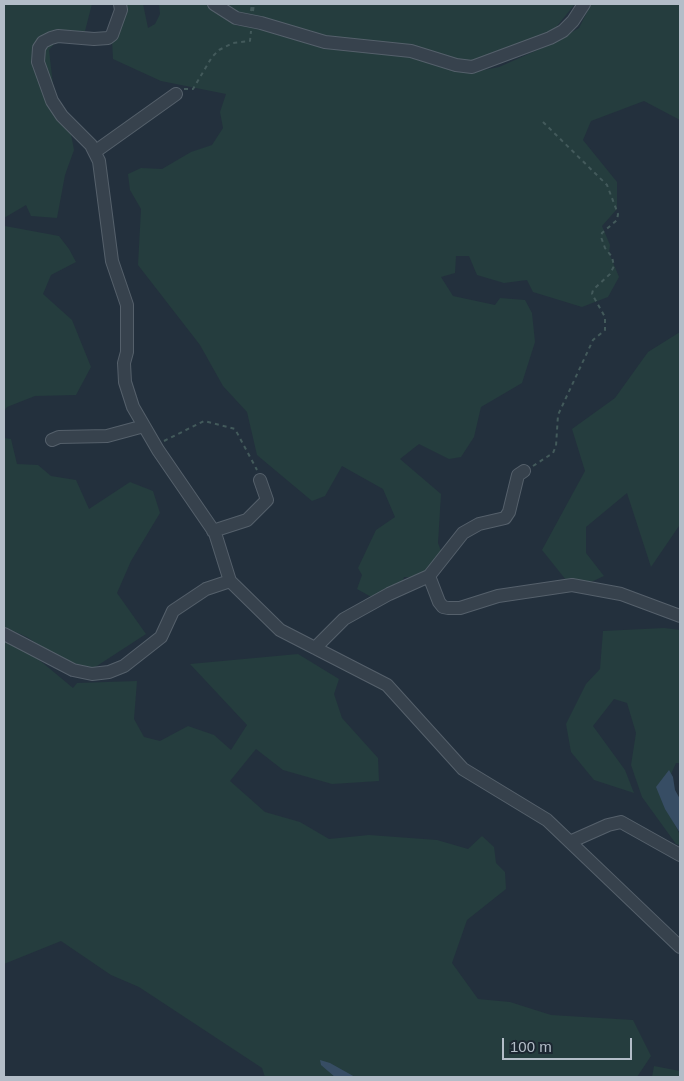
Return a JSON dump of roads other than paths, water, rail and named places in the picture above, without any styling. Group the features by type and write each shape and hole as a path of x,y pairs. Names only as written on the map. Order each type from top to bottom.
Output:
{"street":[{"path":"120,4 121,10 112,35 108,38 94,39 58,36 43,42 39,48 38,62 52,101 62,116 96,151 112,261 127,305 125,382 132,407 155,445 213,531 230,581 280,630 387,685 464,769 547,820 572,841 680,947"},
{"path":"214,4 236,18 325,42 411,51 456,65 472,67 557,34 572,21 584,4"},
{"path":"96,151 176,94"},
{"path":"52,440 59,437 107,436 144,426"},
{"path":"315,648 344,619 389,594 429,576 464,533 479,524 505,518 509,512 518,475 524,471"},
{"path":"213,531 247,520 267,500 260,480"},
{"path":"429,576 440,602 443,607 448,608 460,608 498,596 572,584 621,594 680,616"},
{"path":"4,634 73,670 92,674 109,672 138,656 160,637 172,611 206,589 230,581"},
{"path":"572,841 608,825 622,822 680,855"}],"water":[{"path":"669,770 680,799 680,833 665,809 656,787"},
{"path":"320,1060 330,1063 355,1077 335,1077 321,1065"}]}
